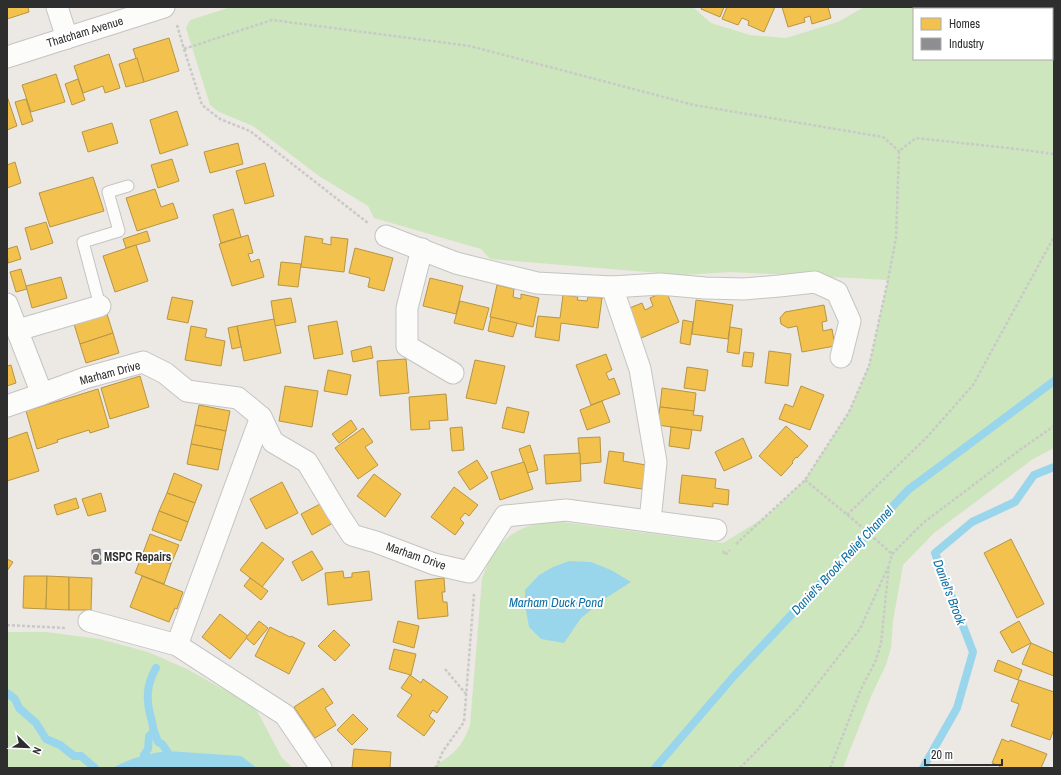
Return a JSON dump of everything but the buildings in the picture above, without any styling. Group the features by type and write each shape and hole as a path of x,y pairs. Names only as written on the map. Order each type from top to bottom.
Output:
{"street":[{"path":"57,7 67,38"},
{"name":"Thatcham Avenue","path":"7,57 67,38 170,14"},
{"path":"386,236 456,263 537,283 612,287 660,284 705,288 744,289 815,282 837,292 850,320 841,357"},
{"path":"422,249 407,308 407,346 453,373"},
{"path":"612,287 640,369 656,462 650,520"},
{"path":"7,304 42,394"},
{"path":"18,330 100,306"},
{"name":"Marham Drive","path":"7,406 85,378 143,362 165,373 187,391 238,398 260,417 273,442 307,462 352,535 376,542 434,564 470,572"},
{"path":"177,646 260,417"},
{"path":"470,572 505,516 566,510 716,530"},
{"path":"90,620 177,646 285,715 321,768"}],"lane":[{"path":"100,306 82,242 119,231 108,192 128,186"}],"path":[{"path":"170,14 184,48 202,105 220,119 250,131 386,236"},
{"path":"184,48 272,20 470,46 694,105 883,137 899,151"},
{"path":"899,151 916,138 1054,154"},
{"path":"767,516 805,480 849,412 868,366 896,238 899,151"},
{"path":"847,515 927,437 973,385 1054,237"},
{"path":"740,768 797,710 860,629 889,565 892,554 923,523 1021,448 1054,426"},
{"path":"805,480 892,554"},
{"path":"830,768 861,689 876,660 881,643 889,565"},
{"path":"436,768 443,751 464,722 474,592 470,572"},
{"path":"445,669 467,694"}],"green space":[{"path":"231,7 693,7 711,23 750,35 786,38 838,22 864,7 1054,7 1054,153 1033,151 1054,154 1054,448 1033,459 934,533 903,565 893,621 891,648 886,665 872,694 843,768 431,768 455,751 463,740 470,725 482,579 487,565 500,545 508,537 529,526 555,521 723,543 767,516 805,480 849,412 869,366 888,280 731,272 683,275 490,259 481,249 374,218 368,206 319,176 253,126 219,112 210,105 186,28 190,20"},
{"path":"7,632 46,632 100,639 148,652 187,669 255,707 282,758 293,768 7,768"}],"water":[{"name":"Marham Duck Pond","path":"569,561 591,562 611,570 631,582 606,598 581,618 564,643 541,639 529,627 525,605 525,590 539,575 553,567"},
{"path":"167,751 241,756 257,768 113,768 139,757"}],"waterway":[{"name":"Daniel's Brook Relief Channel","path":"655,768 734,676 908,490 1054,381"},
{"name":"Daniel's Brook","path":"923,768 957,708 973,652 935,553 972,522 1015,502 1034,475 1054,467"},
{"path":"144,755 148,749 149,736 154,731 148,705 148,693 150,680 156,668"},
{"path":"7,693 15,699 19,708 36,723 46,739 60,745 74,756 81,756 95,768"},
{"path":"154,731 158,742 162,744 167,751"}],"place":[{"name":"MSPC Repairs","path":"96,557"}]}
